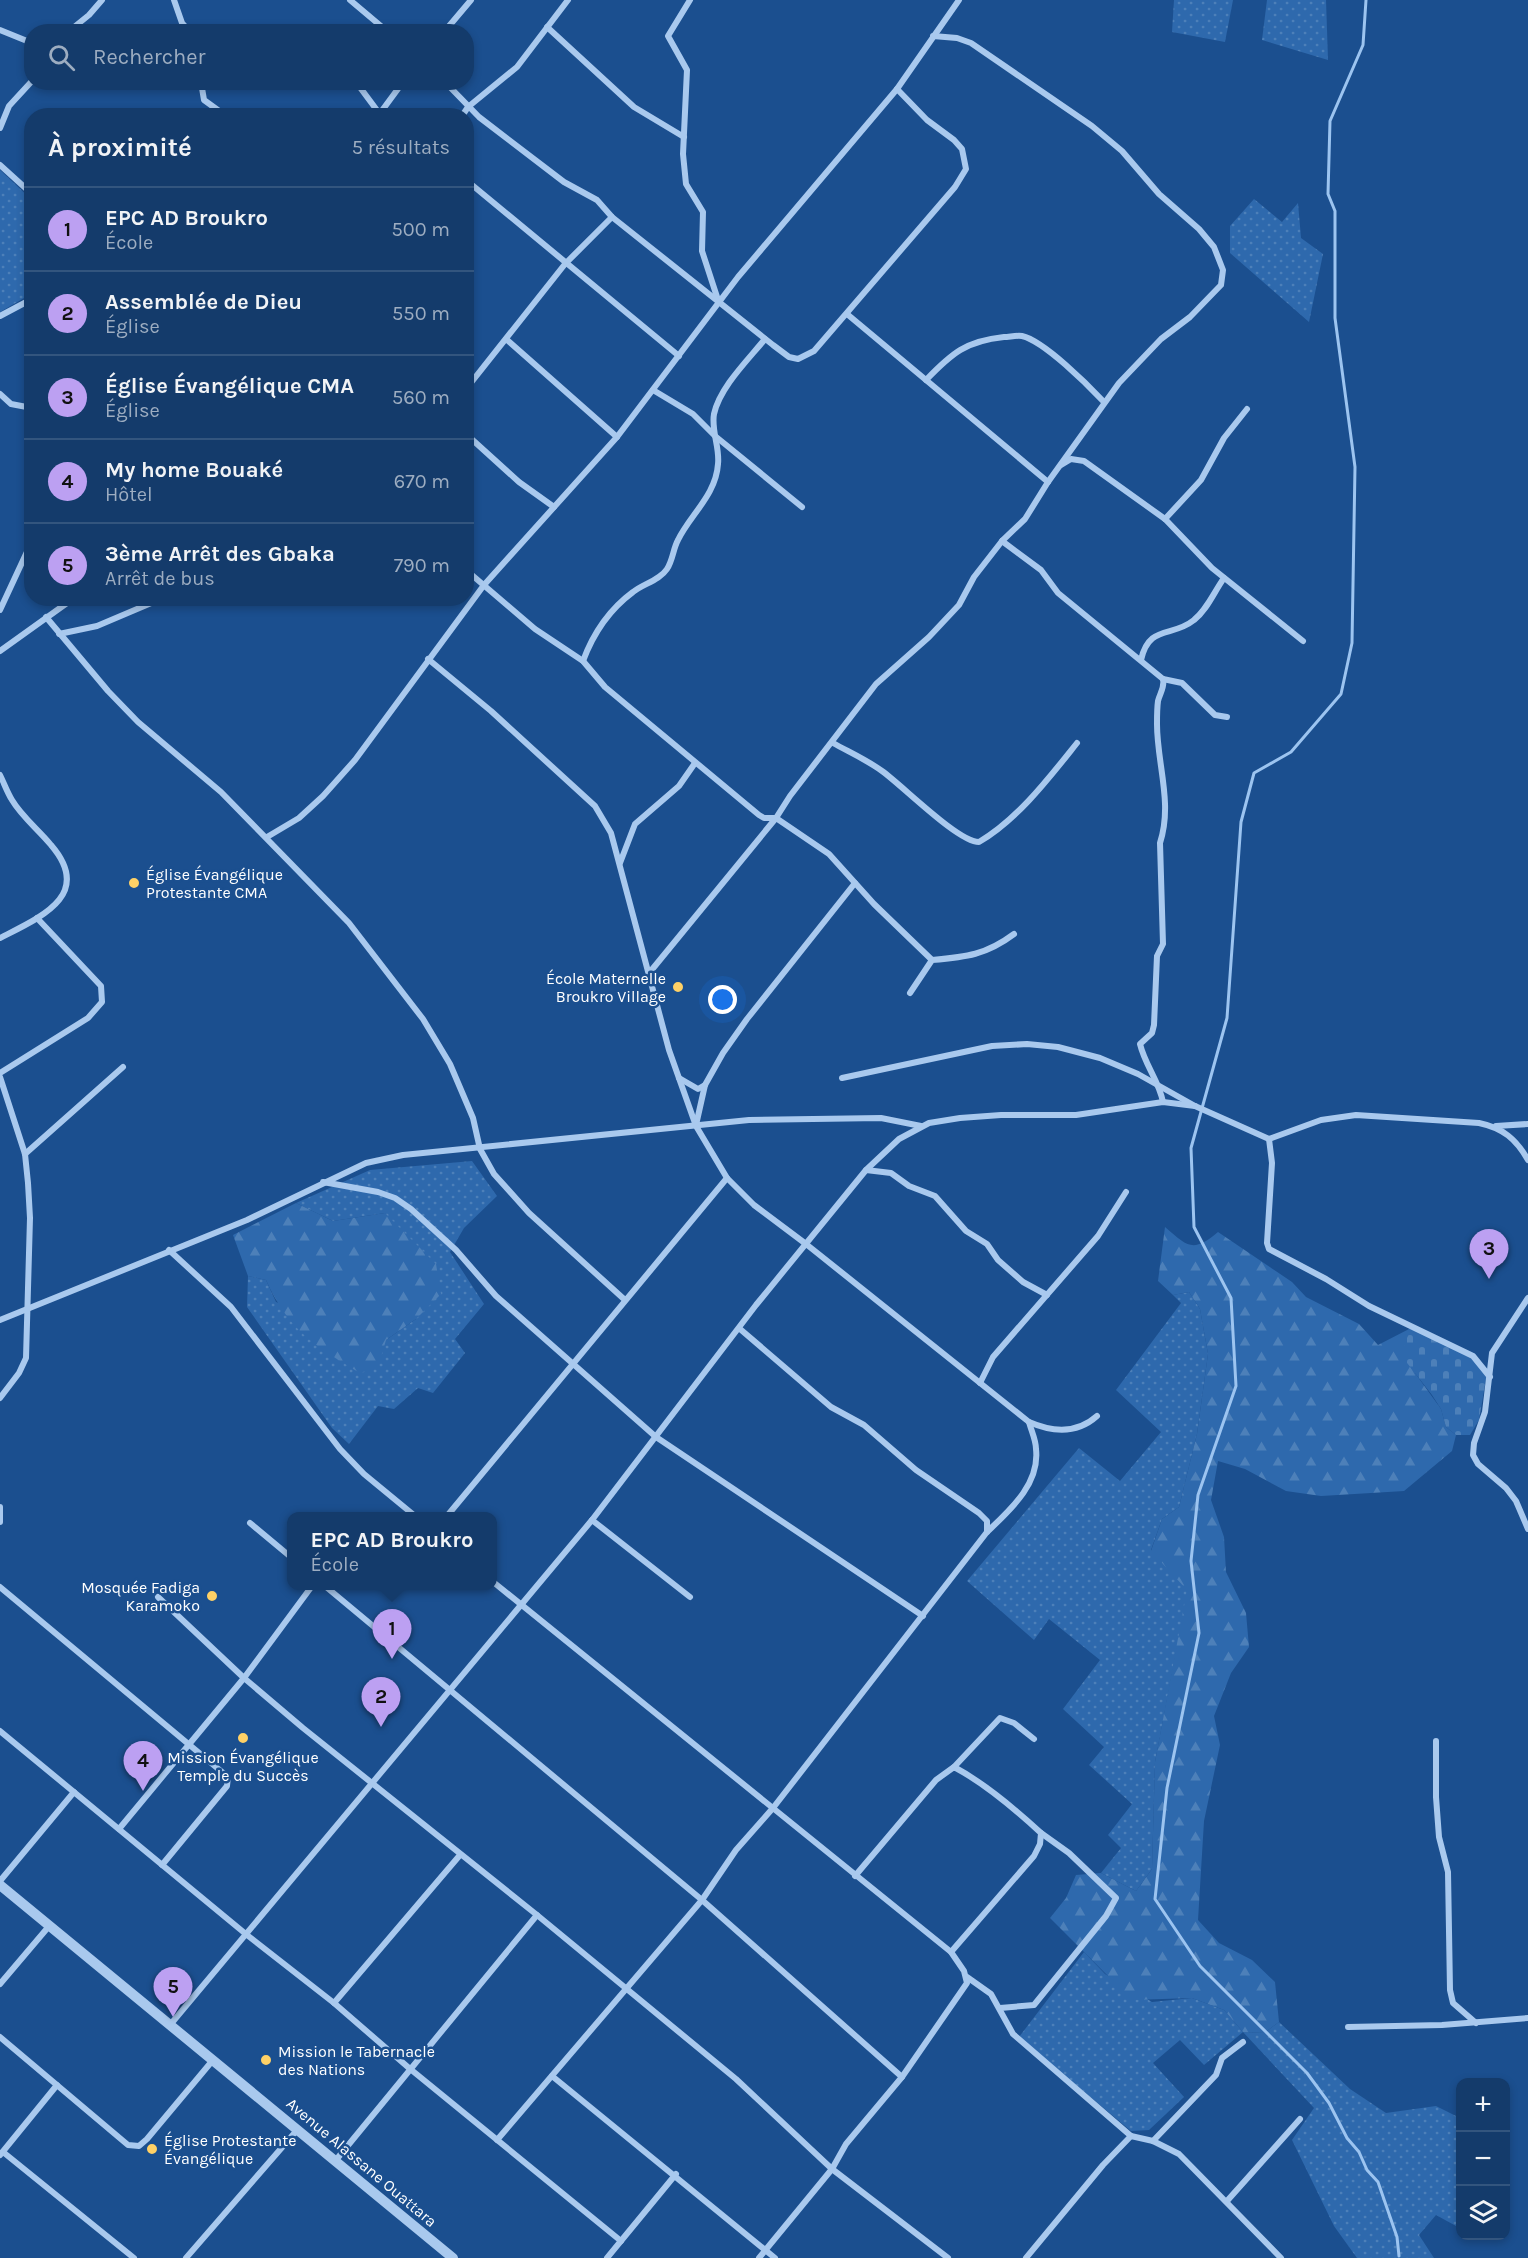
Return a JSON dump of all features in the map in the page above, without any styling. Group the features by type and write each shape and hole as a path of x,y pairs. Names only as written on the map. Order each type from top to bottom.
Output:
{"street":[{"path":"78,24 102,0"},
{"path":"174,0 183,24"},
{"path":"350,0 378,24"},
{"path":"451,24 471,0"},
{"path":"452,90 468,107 517,67 568,0"},
{"path":"690,0 668,36 687,70 684,137 686,184 703,212 702,251 720,303"},
{"path":"474,598 617,437 738,277 897,89 955,2"},
{"path":"547,27 634,107 684,137"},
{"path":"0,30 24,40"},
{"path":"650,972 776,818 790,796 833,743 876,684 929,637 959,605 966,589 1002,541 1025,519 1059,466 1119,383 1161,339 1190,317 1221,285 1223,270 1214,247 1199,229 1159,194 1122,151 1092,126 971,43 957,38 933,36"},
{"path":"474,112 564,182 597,200 612,217 765,339 789,357 798,359 814,351 847,314 955,188 966,169 962,149 954,140 927,120 897,89"},
{"path":"0,128 9,106 24,90"},
{"path":"202,90 204,100 215,108"},
{"path":"362,90 374,108"},
{"path":"383,108 397,90"},
{"path":"0,165 24,187"},
{"path":"474,187 679,356"},
{"path":"474,378 565,264 612,217"},
{"path":"0,316 24,303"},
{"path":"847,314 1048,482"},
{"path":"926,380 948,357 978,340 1022,336 1038,344 1060,361 1104,402"},
{"path":"506,339 617,437"},
{"path":"583,661 591,638 614,610 633,592 665,572 678,540 699,511 716,477 718,459 714,415 721,400 765,339"},
{"path":"653,390 693,414 716,436 802,507"},
{"path":"0,394 11,404 24,406"},
{"path":"1165,519 1201,480 1224,438 1247,409"},
{"path":"474,442 519,482 554,507"},
{"path":"1059,466 1071,459 1084,461 1165,519 1224,578 1303,641"},
{"path":"1002,541 1041,570 1058,593 1163,679 1182,684 1215,715 1227,717"},
{"path":"0,608 24,558"},
{"path":"474,577 535,629 583,661 605,687 759,815 764,818 776,818 829,854 932,960 971,957 999,946 1014,934"},
{"path":"1141,660 1144,646 1151,638 1192,622 1202,612 1224,578"},
{"path":"0,651 62,606"},
{"path":"58,634 97,626 144,606"},
{"path":"267,837 299,818 323,796 355,760 468,606"},
{"path":"46,617 108,692 138,722 221,792 348,923 423,1019 450,1064 473,1118 480,1149 510,1194 625,1300"},
{"path":"428,659 491,711 595,806 610,833 620,863 637,935 650,972 669,1050 696,1126 727,1178 754,1205 1029,1422 1049,1431 1088,1424 1097,1416"},
{"path":"1163,679 1164,684 1158,701 1157,728 1166,789 1165,828 1160,843 1163,944 1157,956 1154,1025 1152,1033 1140,1044 1142,1054 1160,1085 1164,1102"},
{"path":"833,743 879,769 955,833 971,842 979,842 1022,807 1049,779 1077,743"},
{"path":"620,863 635,824 679,786 695,763"},
{"path":"0,775 11,800 51,845 65,863 68,873 64,894 37,918 0,938"},
{"path":"696,1126 705,1085 747,1019 855,883"},
{"path":"0,1398 23,1366 30,1218 25,1154 0,1075 87,1018 102,1002 100,986 37,918"},
{"path":"910,993 932,960"},
{"path":"843,1078 992,1046 1027,1044 1058,1047 1100,1058 1160,1085 1195,1106 1269,1139 1322,1120 1356,1115 1494,1126 1528,1124"},
{"path":"25,1154 123,1067"},
{"path":"679,1078 698,1089 705,1085"},
{"path":"170,2025 592,1520 740,1329 756,1305 866,1170 899,1139 922,1126 960,1118 1076,1115 1164,1102 1195,1106"},
{"path":"0,1320 247,1220 366,1163 403,1155 749,1120 881,1118 922,1126"},
{"path":"1494,1126 1507,1133 1528,1160"},
{"path":"1269,1139 1272,1163 1266,1243 1269,1249 1326,1278 1369,1306 1473,1356 1490,1377"},
{"path":"866,1170 891,1173 909,1186 934,1196 966,1231 987,1244 998,1260 1023,1282 1047,1295"},
{"path":"450,1512 727,1178"},
{"path":"323,1182 378,1192 401,1202 456,1250 496,1296 656,1437 923,1616"},
{"path":"980,1383 993,1358 1098,1236 1126,1191"},
{"path":"169,1250 231,1306 356,1466 410,1512"},
{"path":"1528,1298 1492,1353 1485,1412 1474,1443 1473,1455 1478,1464 1506,1488 1516,1501 1528,1529"},
{"path":"740,1329 831,1407 864,1425 916,1470 979,1513 987,1521 987,1532"},
{"path":"497,2140 702,1900 736,1850 773,1808 987,1532 1015,1505 1032,1480 1036,1449 1029,1422"},
{"path":"0,1507 0,1522"},
{"path":"592,1520 690,1597"},
{"path":"250,1523 287,1555"},
{"path":"497,1585 951,1952 967,1977 991,1994 1013,2034 1131,2136 1153,2141 1179,2154 1227,2201 1250,2229 1281,2258"},
{"path":"0,1587 224,1771 228,1777 227,1786 162,1864"},
{"path":"119,1829 244,1678 309,1590"},
{"path":"330,1590 702,1900 902,2077"},
{"path":"158,1597 244,1678 736,2079 832,2169 948,2258"},
{"path":"855,1876 936,1780 954,1767 1000,1718 1014,1723 1034,1739"},
{"path":"0,1731 621,2241"},
{"path":"1436,1741 1439,1837 1448,1872 1450,1990 1453,2003 1476,2023"},
{"path":"954,1767 987,1788 1069,1853 1116,1898 1106,1916 1034,2005 1000,2008"},
{"path":"0,1883 74,1792"},
{"path":"951,1952 1034,1856 1040,1844 1041,1833"},
{"path":"334,2003 460,1855"},
{"name":"Avenue Alassane Ouattara","path":"0,1883 453,2258"},
{"path":"336,2160 409,2068 537,1915"},
{"path":"0,1984 50,1925"},
{"path":"759,2258 832,2169 839,2153 902,2077 967,1983 967,1977"},
{"path":"1347,2027 1476,2023 1528,2018"},
{"path":"0,2037 128,2145 139,2146 213,2060"},
{"path":"1153,2141 1216,2074 1222,2058 1243,2042"},
{"path":"552,2076 676,2174 775,2258"},
{"path":"57,2085 2,2153 134,2258"},
{"path":"1227,2201 1300,2119"},
{"path":"186,2258 298,2128"},
{"path":"1026,2258 1103,2165 1131,2136"},
{"path":"607,2258 676,2174"}],"green space":[{"path":"1174,0 1233,0 1225,42 1172,32"},
{"path":"1267,0 1326,0 1328,60 1262,40"},
{"path":"0,170 24,192 24,298 0,312"},
{"path":"1254,199 1282,222 1298,203 1301,238 1323,254 1309,322 1230,253 1230,226"},
{"path":"472,1161 497,1196 464,1228 450,1252 484,1304 455,1339 465,1353 433,1393 418,1388 394,1409 378,1406 349,1444 332,1428 247,1307 248,1276 266,1280 276,1302 386,1340 416,1319 385,1213 333,1221 296,1203 370,1170"},
{"path":"296,1203 333,1221 385,1213 436,1264 441,1294 416,1319 386,1340 378,1367 360,1373 316,1345 284,1312 266,1280 248,1276 233,1235"},
{"path":"1165,1227 1179,1239 1191,1245 1202,1243 1218,1232 1292,1282 1306,1297 1359,1324 1378,1345 1411,1328 1415,1373 1441,1409 1446,1427 1456,1435 1452,1451 1404,1491 1321,1496 1286,1491 1245,1469 1218,1461 1211,1500 1224,1537 1226,1572 1246,1613 1249,1647 1231,1673 1214,1716 1220,1745 1204,1821 1198,1920 1219,1943 1252,1960 1275,1982 1279,2022 1264,2033 1243,2032 1224,2010 1192,1998 1132,2000 1050,1918 1066,1898 1076,1875 1101,1873 1136,1891 1152,1869 1155,1762 1187,1590 1151,1551 1162,1519 1179,1507 1197,1434 1208,1354 1200,1309 1189,1292 1173,1295 1158,1281"},
{"path":"1189,1292 1200,1309 1208,1354 1197,1434 1179,1507 1162,1519 1151,1550 1188,1590 1155,1762 1152,1869 1136,1891 1101,1873 1121,1848 1108,1835 1132,1804 1089,1765 1104,1747 1063,1709 1100,1660 1049,1619 1034,1640 967,1581 1079,1448 1120,1481 1161,1432 1116,1390 1181,1303 1173,1295"},
{"path":"1411,1328 1476,1357 1487,1373 1479,1420 1470,1435 1456,1435 1446,1427 1441,1409 1404,1359 1405,1343"},
{"path":"1084,1952 1105,1974 1152,2002 1192,1998 1224,2010 1243,2032 1204,2065 1180,2040 1153,2063 1184,2097 1149,2130 1131,2131 1019,2037"},
{"path":"1279,2022 1350,2089 1386,2113 1436,2106 1456,2116 1456,2226 1436,2215 1419,2235 1434,2258 1357,2258 1334,2226 1292,2140 1314,2108 1243,2032 1264,2033"}],"waterway":[{"path":"1366,0 1363,45 1330,121 1328,194 1335,211 1335,318 1355,467 1352,643 1341,694 1291,752 1254,773 1241,822 1227,1018 1191,1148 1194,1227 1231,1298 1236,1386 1198,1495 1191,1561 1199,1633 1167,1788 1155,1899 1200,1966 1307,2073 1329,2103 1347,2138 1359,2152 1367,2170 1378,2182 1397,2237 1399,2256"}],"place":[{"name":"Église Évangélique Protestante CMA","path":"134,883"},
{"name":"École Maternelle Broukro Village","path":"678,987"},
{"name":"Église Évangélique CMA","path":"1489,1279"},
{"name":"Mosquée Fadiga Karamoko","path":"212,1596"},
{"name":"EPC AD Broukro","path":"392,1659"},
{"name":"Assemblée de Dieu","path":"381,1727"},
{"name":"Mission Évangélique Temple du Succès","path":"243,1738"},
{"name":"My home Bouaké","path":"143,1791"},
{"name":"3ème Arrêt des Gbaka","path":"173,2017"},
{"name":"Mission le Tabernacle des Nations","path":"266,2060"},
{"name":"Église Protestante Évangélique","path":"152,2149"}]}
